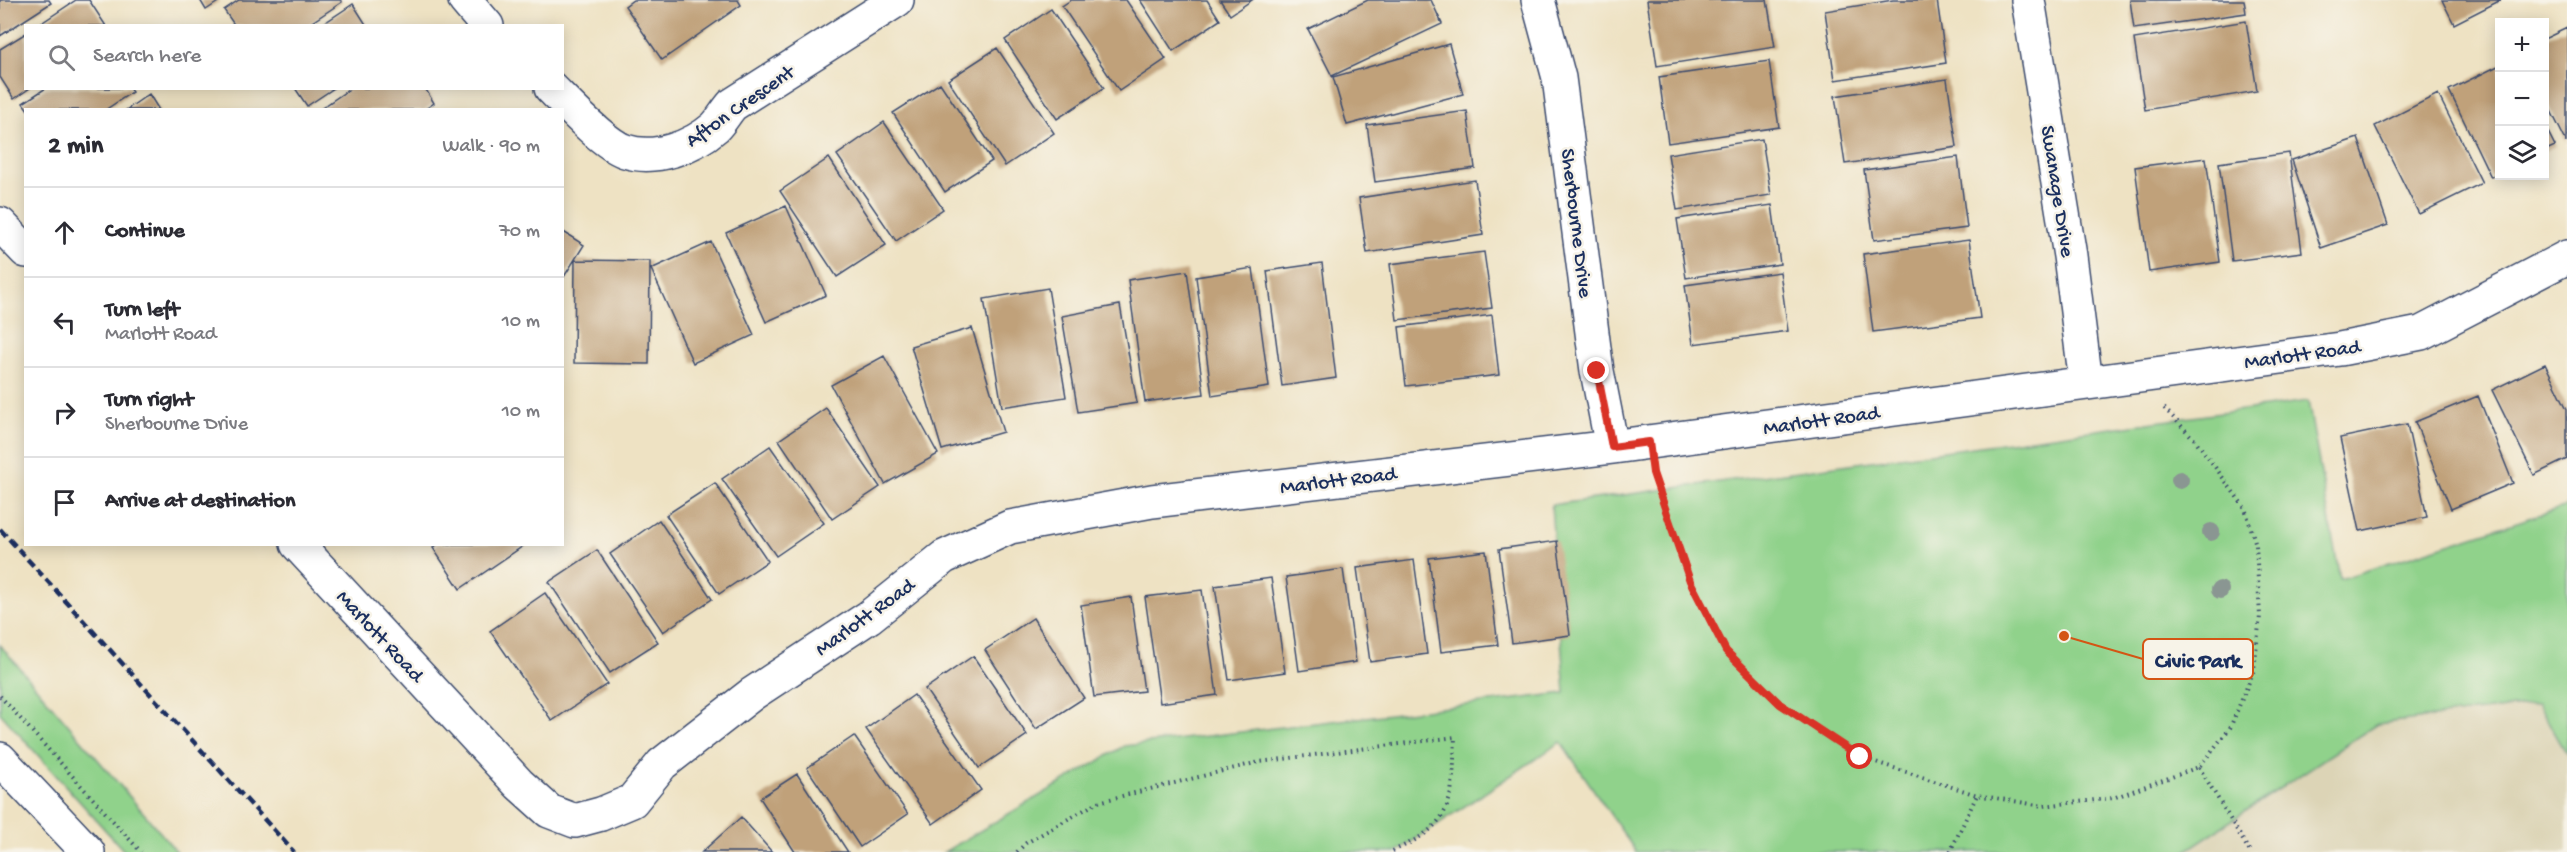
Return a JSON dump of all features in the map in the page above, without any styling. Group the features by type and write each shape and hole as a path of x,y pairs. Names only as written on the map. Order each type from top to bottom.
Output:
{"street":[{"path":"465,0 485,24"},
{"name":"Afton Crescent","path":"553,90 589,126 624,151 654,154 686,146 715,127 732,105 897,0"},
{"name":"Sherbourne Drive","path":"1538,0 1559,78 1597,371 1612,447"},
{"name":"Swanage Drive","path":"2028,0 2070,256 2086,383"},
{"path":"0,224 24,249"},
{"name":"Marlott Road","path":"299,546 519,784 549,811 575,821 601,814 632,801 662,764 752,694 869,617 944,557 1010,527 1152,501 1612,447 2340,349 2421,333 2567,257"},
{"path":"0,759 88,852"}],"path":[{"path":"1649,442 1653,473 1690,581 1726,651 1780,704 1860,757 1977,795 2043,806 2113,798 2199,766 2230,728 2254,670 2260,616 2256,545 2245,508 2196,441 2164,408 2148,375"},
{"path":"0,696 141,852"},
{"path":"1017,852 1026,843 1098,802 1259,762 1455,737 1452,795 1437,826 1390,852"},
{"path":"2199,766 2250,852"},
{"path":"1950,852 1977,795"}],"shaded area":[{"path":"2538,704 2567,754 2567,852 2184,852 2376,724"}],"green space":[{"path":"2308,401 2340,579 2567,506 2567,754 2538,704 2377,724 2184,852 1636,852 1561,742 1396,852 944,852 1124,746 1565,693 1551,505"},
{"path":"0,645 177,852 125,852 0,713"}],"building":[{"path":"0,0 49,0 51,3 0,36"},
{"path":"76,0 89,0 105,24 40,24"},
{"path":"200,0 221,0 206,10"},
{"path":"239,0 340,0 342,2 309,24 234,24 224,10"},
{"path":"633,0 738,0 741,5 662,60 625,6"},
{"path":"1071,0 1126,0 1166,59 1119,91 1062,6"},
{"path":"1140,0 1207,0 1220,20 1173,51"},
{"path":"1220,0 1252,0 1230,15"},
{"path":"1368,0 1431,0 1442,24 1332,76 1308,29"},
{"path":"1647,0 1767,0 1775,47 1657,66"},
{"path":"1893,0 1937,0 1946,63 1835,80 1825,11"},
{"path":"2130,0 2244,0 2246,13 2134,29"},
{"path":"2442,0 2501,0 2454,24"},
{"path":"353,4 366,24 323,24"},
{"path":"1051,9 1104,88 1057,119 1005,40"},
{"path":"2246,21 2257,91 2145,110 2134,39"},
{"path":"2567,28 2567,143 2549,107 2549,37"},
{"path":"24,34 24,90 27,90 14,99 0,77 0,49"},
{"path":"1449,44 1463,94 1347,125 1333,77"},
{"path":"997,48 1054,133 1005,166 948,80"},
{"path":"1769,61 1779,127 1668,143 1659,77"},
{"path":"2495,67 2495,175 2491,177 2449,90"},
{"path":"1947,79 1957,147 1845,164 1835,96"},
{"path":"940,83 992,161 945,192 893,113"},
{"path":"43,90 130,90 132,92 108,108 27,108 23,103"},
{"path":"296,90 331,90 307,106"},
{"path":"348,90 426,90 434,103 427,108 322,108"},
{"path":"149,94 158,108 129,108"},
{"path":"2438,94 2482,183 2419,214 2375,126"},
{"path":"1467,111 1475,168 1375,182 1367,125"},
{"path":"884,122 943,209 896,241 837,155"},
{"path":"2549,134 2555,146 2549,149"},
{"path":"2358,138 2388,225 2321,248 2292,160"},
{"path":"1762,139 1771,195 1677,210 1668,154"},
{"path":"2289,153 2302,252 2232,261 2219,163"},
{"path":"1958,157 1967,228 1874,240 1864,170"},
{"path":"829,158 886,245 837,277 780,191"},
{"path":"2206,158 2220,262 2149,272 2135,167"},
{"path":"1475,180 1483,235 1367,253 1359,198"},
{"path":"1772,205 1780,264 1686,278 1677,219"},
{"path":"786,206 826,295 766,322 726,233"},
{"path":"564,232 584,245 564,277"},
{"path":"1969,240 1980,318 1873,332 1863,254"},
{"path":"711,242 754,335 693,363 651,269"},
{"path":"1484,252 1492,308 1397,320 1390,264"},
{"path":"575,260 650,261 649,364 574,363"},
{"path":"1322,263 1336,378 1282,386 1267,271"},
{"path":"1253,268 1269,387 1212,396 1196,277"},
{"path":"1187,271 1204,394 1145,402 1128,280"},
{"path":"1780,272 1788,331 1693,344 1685,285"},
{"path":"1048,288 1066,397 1002,407 984,299"},
{"path":"1120,305 1137,403 1078,412 1062,316"},
{"path":"1492,315 1499,375 1406,386 1399,327"},
{"path":"972,328 1003,432 942,450 911,346"},
{"path":"884,356 938,454 885,484 831,385"},
{"path":"2545,364 2567,409 2567,459 2534,475 2492,390"},
{"path":"2478,396 2513,483 2451,509 2415,422"},
{"path":"826,408 880,487 832,519 779,440"},
{"path":"2407,424 2427,517 2360,531 2340,438"},
{"path":"770,446 824,523 776,556 722,479"},
{"path":"715,483 768,561 719,594 666,515"},
{"path":"659,520 712,599 663,632 610,554"},
{"path":"1557,541 1570,635 1512,643 1499,549"},
{"path":"436,546 523,546 460,589 433,548"},
{"path":"597,550 658,642 610,673 549,582"},
{"path":"1486,551 1498,645 1441,652 1429,558"},
{"path":"1414,560 1427,654 1370,662 1357,568"},
{"path":"1343,569 1356,662 1299,671 1286,577"},
{"path":"1271,578 1285,672 1229,680 1215,586"},
{"path":"1202,590 1217,695 1160,703 1145,597"},
{"path":"545,593 607,684 552,721 490,631"},
{"path":"1131,597 1144,691 1094,697 1081,605"},
{"path":"1033,618 1084,698 1036,729 985,650"},
{"path":"973,656 1027,735 979,768 925,689"},
{"path":"914,695 981,790 933,824 866,729"},
{"path":"854,736 908,814 860,847 807,768"},
{"path":"797,774 848,852 795,852 760,798"},
{"path":"741,817 772,852 702,852"}],"railway":[{"path":"0,529 294,852"}],"place":[{"name":"Civic Park","path":"2064,636"}],"route":[{"path":"1597,371 1612,447 1649,442 1653,473 1690,581 1726,651 1780,704 1860,757"}]}
